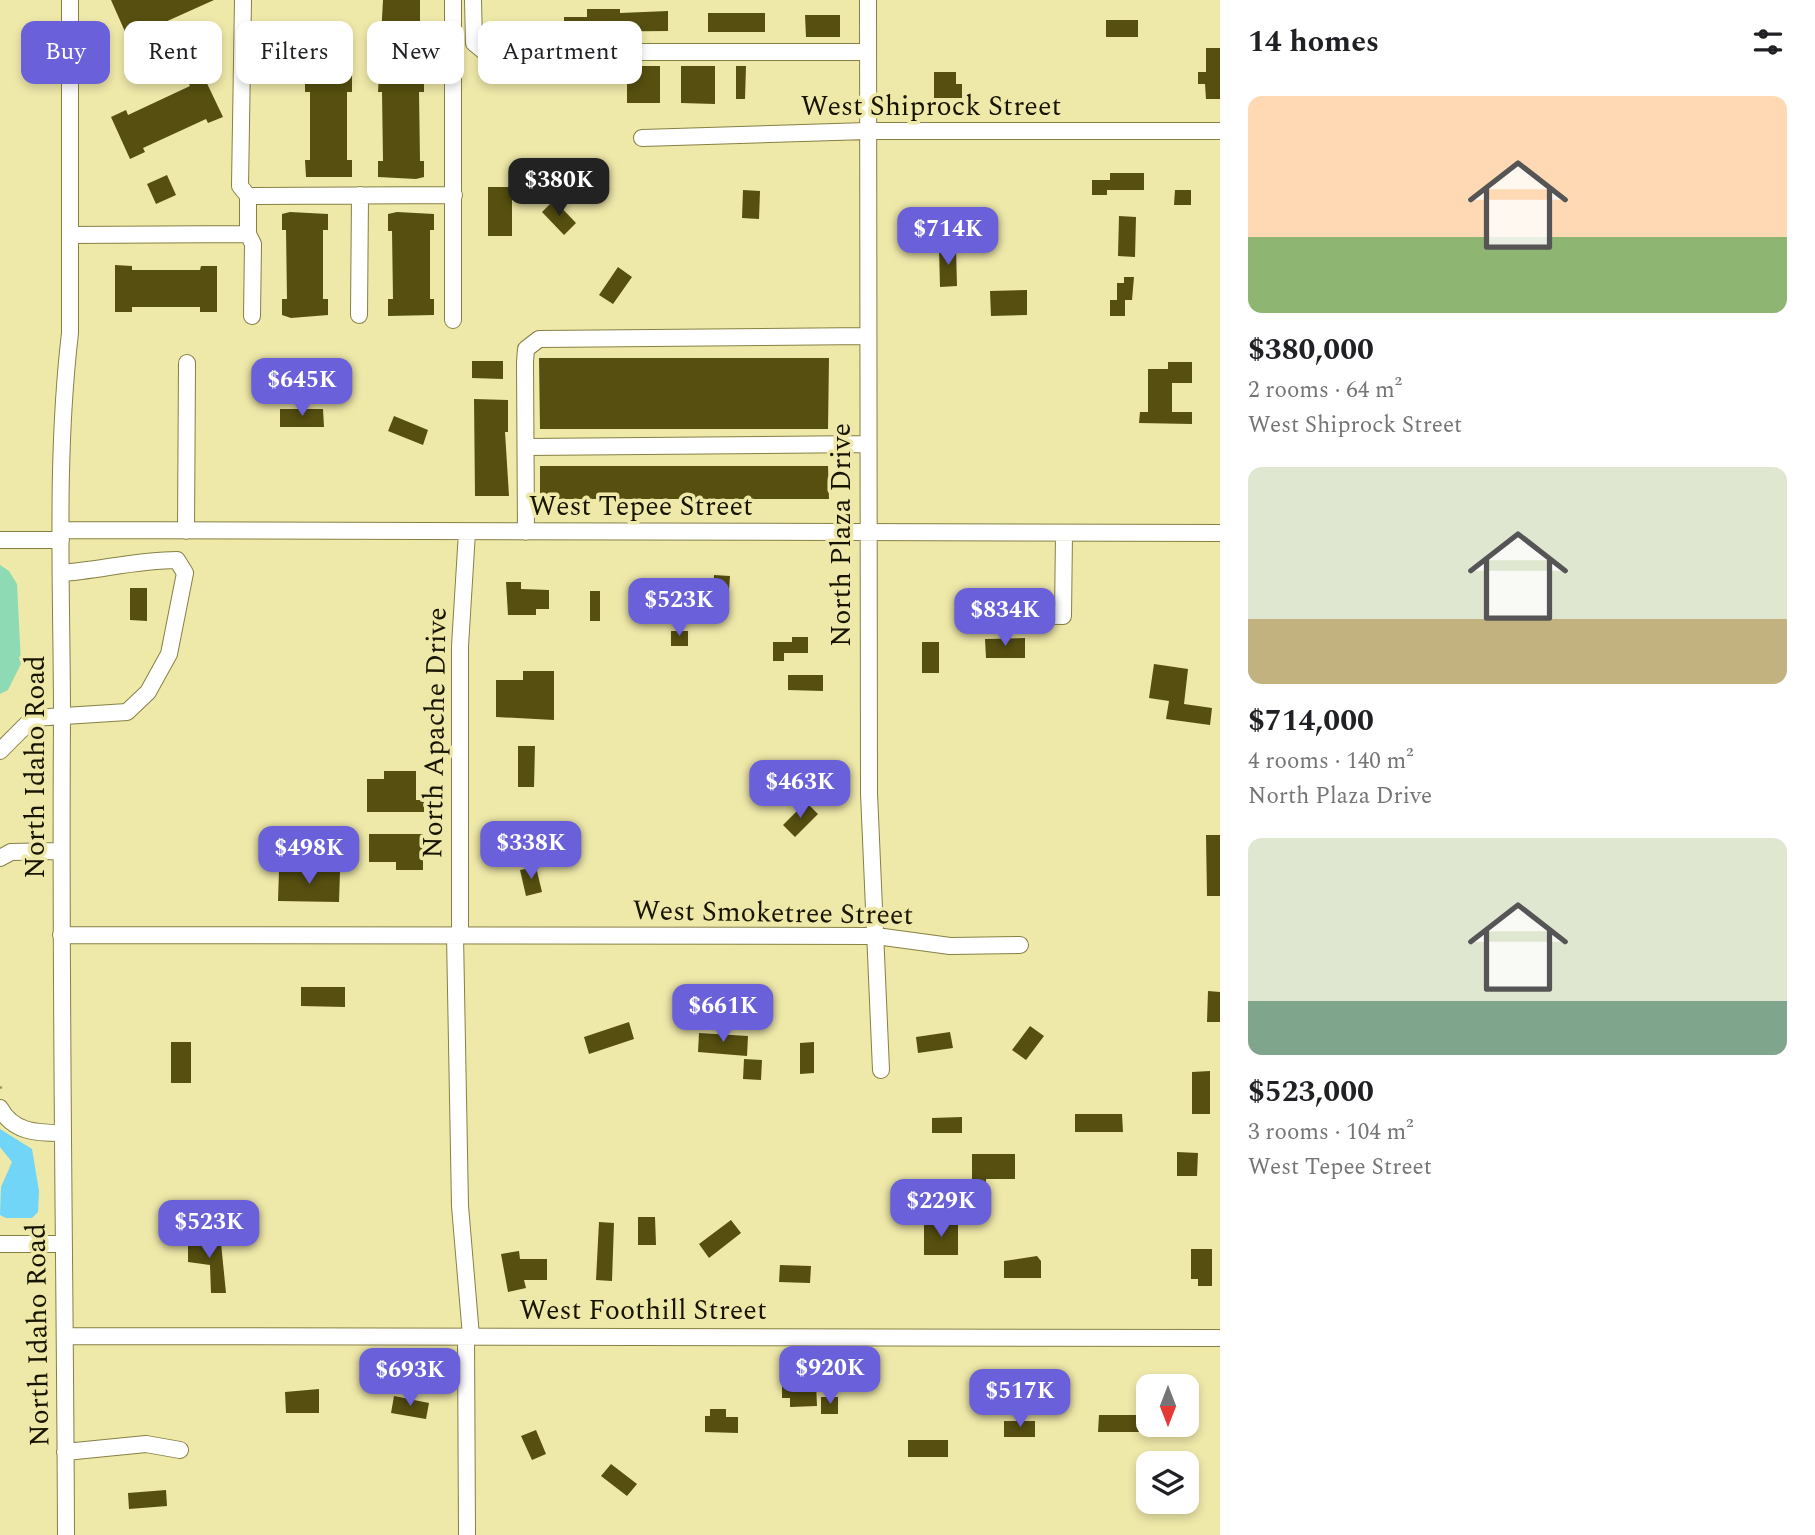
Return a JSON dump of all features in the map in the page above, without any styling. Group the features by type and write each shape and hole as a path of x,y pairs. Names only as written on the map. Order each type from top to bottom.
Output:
{"street":[{"name":"North Idaho Road","path":"66,1535 66,1336 61,1133 61,535 70,235 69,0"},
{"path":"243,0 240,186 248,196 248,234 253,244 252,316"},
{"path":"453,0 453,320"},
{"path":"473,0 474,43 478,48 494,53 867,52"},
{"name":"North Plaza Drive","path":"868,0 869,793 881,1070"},
{"name":"West Shiprock Street","path":"642,138 867,131 1220,131"},
{"path":"359,315 360,195"},
{"path":"248,196 454,195"},
{"path":"70,235 248,234"},
{"path":"526,532 526,349 539,339 867,337"},
{"path":"186,531 187,363"},
{"path":"526,447 867,444"},
{"name":"West Tepee Street","path":"0,540 186,531 1220,533"},
{"name":"North Apache Drive","path":"467,532 460,646 458,934 460,1206 469,1336"},
{"path":"999,615 1063,616 1064,533"},
{"path":"0,751 33,718 127,712 148,692 169,654 185,573 177,560 156,560 104,570 62,573"},
{"path":"0,858 11,852 61,851"},
{"name":"West Smoketree Street","path":"61,935 876,936 950,946 1020,945"},
{"path":"0,1108 17,1127 33,1133 61,1133"},
{"path":"0,1244 64,1244"},
{"name":"West Foothill Street","path":"66,1336 1220,1338"},
{"path":"467,1535 469,1336"},
{"path":"65,1452 146,1444 180,1450"}],"green space":[{"path":"0,565 9,571 17,584 21,664 8,690 0,694"}],"water":[{"path":"0,1129 32,1149 39,1191 38,1212 32,1218 6,1218 0,1215 1,1187 12,1162 0,1147"}],"building":[{"path":"111,0 214,0 167,21 124,21 124,29"},
{"path":"383,0 420,0 420,21 382,21"},
{"path":"587,9 620,9 620,13 668,11 668,31 642,31 642,21 564,21 564,17 587,17"},
{"path":"708,13 765,13 765,32 708,32"},
{"path":"805,15 840,15 840,37 806,37"},
{"path":"1106,20 1138,20 1138,37 1106,37"},
{"path":"1206,48 1220,48 1220,99 1206,99 1205,84 1198,84 1198,72 1206,72"},
{"path":"642,66 660,66 660,103 627,103 627,84 642,84"},
{"path":"681,66 715,66 715,104 681,103"},
{"path":"736,66 746,66 745,99 736,99"},
{"path":"934,72 956,72 956,84 962,84 962,98 934,98"},
{"path":"189,84 207,84 223,117 208,123 206,119 143,148 145,152 130,159 111,117 126,110 128,115 190,86"},
{"path":"305,84 352,84 352,92 347,92 347,160 352,160 352,177 306,177 305,160 310,160 310,92 305,92"},
{"path":"378,84 424,84 424,92 419,92 420,161 424,161 424,177 378,177 378,161 383,161 382,92 378,92"},
{"path":"1110,173 1144,173 1144,190 1107,190 1107,195 1092,195 1092,180 1110,180"},
{"path":"167,175 176,195 156,204 147,184"},
{"path":"488,187 512,187 512,236 488,236"},
{"path":"743,190 760,191 759,219 742,218"},
{"path":"1175,190 1191,190 1191,205 1174,205"},
{"path":"554,200 576,223 564,235 542,212"},
{"path":"282,214 328,214 328,230 323,230 323,299 328,299 328,315 291,318 282,315 282,299 287,299 286,230 282,230"},
{"path":"388,214 434,214 434,230 430,230 430,299 434,299 434,315 388,316 388,299 393,299 392,231 388,231"},
{"path":"1119,216 1136,217 1135,257 1118,256"},
{"path":"939,247 956,247 957,286 940,287"},
{"path":"115,265 132,266 132,270 200,270 201,266 217,266 217,312 200,312 200,307 132,307 132,312 115,312"},
{"path":"618,267 632,277 613,304 599,295"},
{"path":"1124,277 1134,277 1132,300 1125,300 1125,316 1110,316 1110,300 1117,300 1117,283 1124,283"},
{"path":"1027,290 1027,315 991,316 990,291"},
{"path":"539,358 829,358 828,429 540,429"},
{"path":"472,361 503,361 503,379 472,378"},
{"path":"1168,362 1192,362 1192,383 1172,383 1172,412 1192,412 1192,424 1139,423 1140,412 1148,412 1148,369 1168,369"},
{"path":"474,399 508,400 508,432 505,432 509,496 475,496"},
{"path":"280,409 323,409 324,427 280,427"},
{"path":"394,416 428,430 423,445 388,431"},
{"path":"540,466 828,466 829,499 540,499"},
{"path":"714,575 730,576 728,605 712,604"},
{"path":"506,582 521,582 521,589 549,590 549,609 536,609 536,615 508,615"},
{"path":"130,588 147,588 147,621 130,620"},
{"path":"590,591 600,591 600,621 590,621"},
{"path":"671,631 688,631 688,646 671,646"},
{"path":"792,637 808,637 808,653 784,653 784,661 773,661 773,642 792,642"},
{"path":"1025,638 1025,658 986,658 985,639"},
{"path":"922,642 939,642 939,673 922,673"},
{"path":"1154,664 1188,669 1184,704 1212,708 1210,725 1166,719 1169,701 1149,698"},
{"path":"523,671 554,671 554,720 496,717 496,680 523,680"},
{"path":"788,675 823,675 823,691 788,690"},
{"path":"518,746 535,746 534,787 518,787"},
{"path":"384,771 416,771 416,800 424,800 424,812 367,812 367,779 384,779"},
{"path":"806,802 818,814 795,837 783,825"},
{"path":"369,834 423,834 423,870 396,870 396,862 369,862"},
{"path":"1206,835 1220,835 1220,896 1207,896"},
{"path":"536,867 542,892 526,896 520,870"},
{"path":"279,870 340,871 339,902 278,901"},
{"path":"301,987 345,987 345,1007 301,1006"},
{"path":"1208,991 1220,992 1220,1022 1207,1022"},
{"path":"629,1022 634,1039 589,1054 584,1037"},
{"path":"1030,1026 1044,1036 1026,1060 1012,1050"},
{"path":"950,1032 953,1048 918,1053 916,1037"},
{"path":"699,1033 748,1036 747,1056 698,1052"},
{"path":"171,1042 191,1042 191,1083 171,1083"},
{"path":"814,1042 814,1073 800,1074 800,1043"},
{"path":"744,1059 762,1060 761,1080 743,1079"},
{"path":"1210,1071 1210,1114 1192,1114 1192,1072"},
{"path":"1075,1114 1122,1114 1123,1132 1075,1132"},
{"path":"962,1117 962,1133 932,1133 932,1118"},
{"path":"1177,1152 1198,1153 1197,1176 1177,1176"},
{"path":"972,1154 1015,1154 1015,1179 986,1179 986,1200 972,1200"},
{"path":"638,1217 655,1217 656,1245 638,1245"},
{"path":"731,1220 741,1233 709,1258 699,1244"},
{"path":"599,1222 614,1223 612,1281 596,1280"},
{"path":"924,1223 958,1223 958,1255 924,1255"},
{"path":"191,1235 209,1235 210,1244 221,1243 226,1293 211,1293 210,1265 188,1262"},
{"path":"1191,1249 1212,1249 1212,1286 1198,1286 1198,1279 1191,1279"},
{"path":"519,1251 520,1259 547,1259 547,1280 524,1280 526,1288 508,1292 501,1254"},
{"path":"1037,1256 1041,1261 1041,1278 1004,1278 1004,1261"},
{"path":"780,1265 811,1266 810,1283 779,1282"},
{"path":"816,1383 817,1406 790,1407 790,1398 782,1398 782,1385"},
{"path":"319,1389 319,1413 286,1413 285,1392"},
{"path":"394,1396 429,1403 426,1419 391,1413"},
{"path":"821,1397 838,1397 838,1414 821,1414"},
{"path":"710,1409 726,1409 726,1417 738,1417 738,1433 705,1432 705,1416 710,1416"},
{"path":"1099,1415 1136,1415 1136,1432 1098,1432"},
{"path":"1004,1421 1035,1421 1035,1437 1004,1437"},
{"path":"536,1430 546,1454 532,1460 521,1436"},
{"path":"908,1440 948,1440 948,1457 908,1457"},
{"path":"611,1464 637,1484 627,1496 601,1476"},
{"path":"166,1490 167,1506 129,1509 128,1493"}]}
